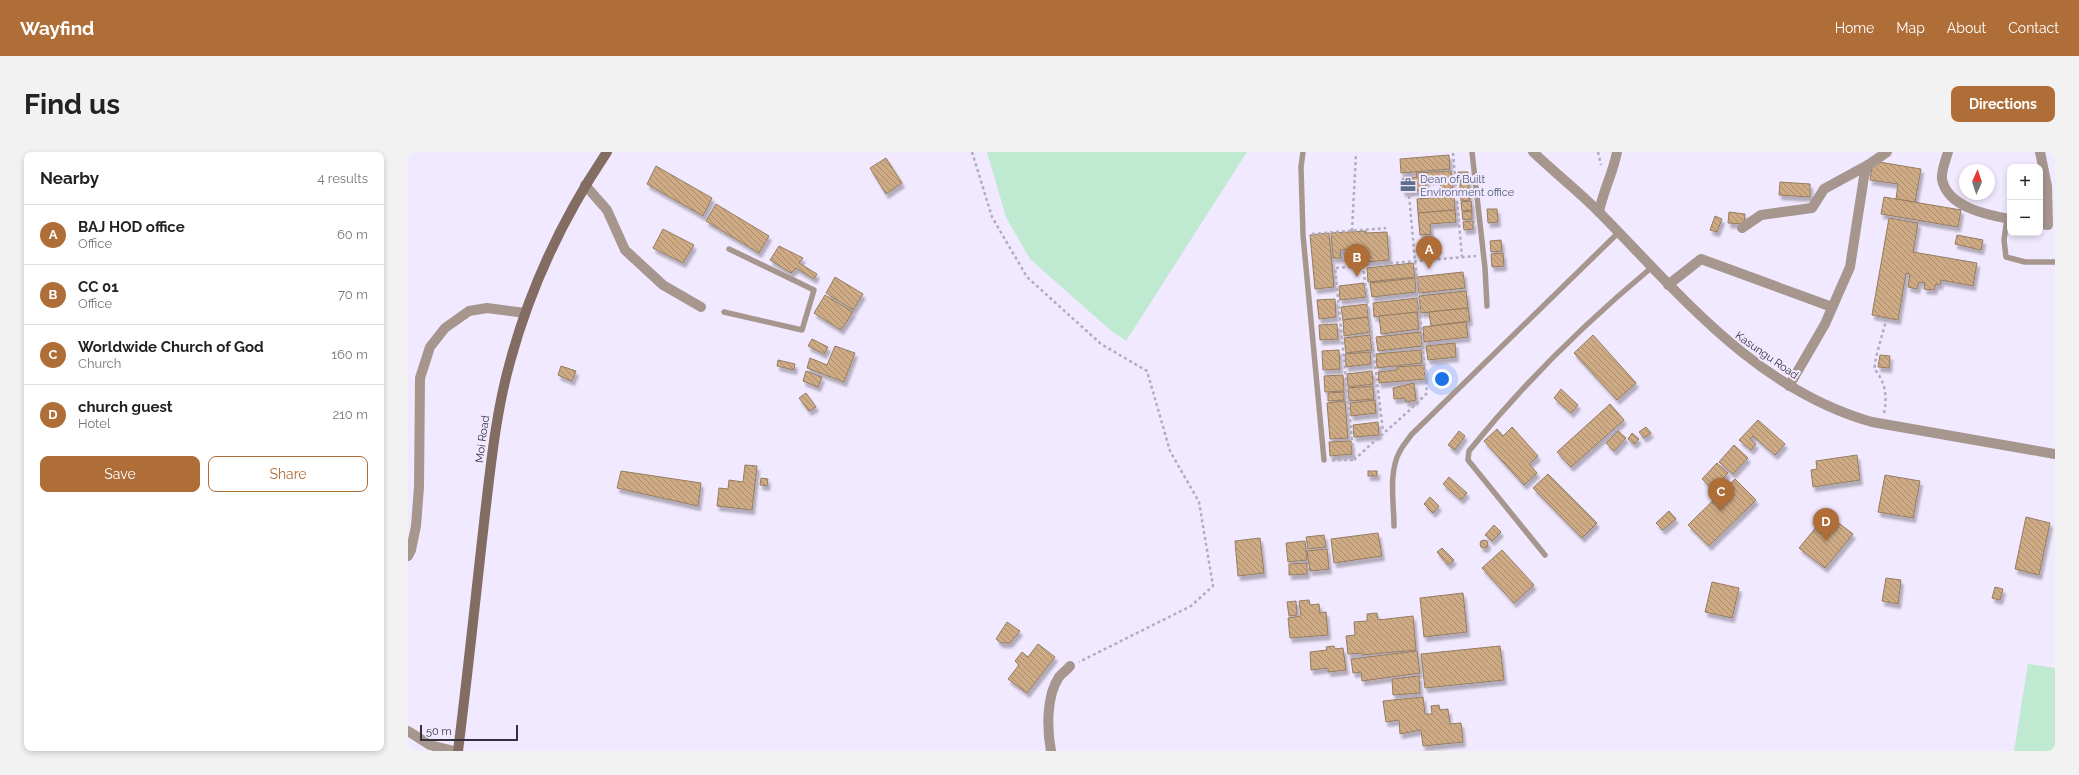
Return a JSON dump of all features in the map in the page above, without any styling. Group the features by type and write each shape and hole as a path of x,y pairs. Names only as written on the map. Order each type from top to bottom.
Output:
{"main road":[{"name":"Moi Road","path":"458,751 498,411 510,362 525,313 569,212 607,152"}],"street":[{"name":"Kasungu Road","path":"1533,152 1599,212 1651,268 1724,339 1751,361 1789,386 1854,417 1882,424 2055,454"},
{"path":"1599,212 1603,192 1615,163 1617,152"},
{"path":"1742,228 1761,215 1812,208 1824,189 1868,165 1886,152"},
{"path":"1948,152 1942,179 1948,191 1958,203 2007,219"},
{"path":"2040,152 2051,183 2048,225"},
{"path":"1789,386 1825,324 1850,267 1864,177 1868,165"},
{"path":"585,185 607,210 625,250 663,285 701,307"},
{"path":"1668,285 1701,259 1832,307"},
{"path":"408,556 411,550 416,526 420,487 420,378 430,347 445,328 469,311 487,308 525,313"},
{"path":"1052,751 1049,740 1052,696 1059,678 1070,666"},
{"path":"408,731 430,745 454,751"}],"lane":[{"path":"1303,152 1301,167 1303,235 1324,460"},
{"path":"1472,152 1485,268 1487,306"},
{"path":"2007,227 2004,240 2006,257 2025,262 2055,262"},
{"path":"1394,526 1393,480 1395,466 1400,451 1411,435 1618,233"},
{"path":"724,312 802,330 814,290 729,249"},
{"path":"1545,555 1468,460 1468,451 1506,404 1563,347 1616,297 1651,268"}],"path":[{"path":"972,152 992,217 1027,277 1101,344 1147,371 1170,451 1199,502 1213,586 1192,606 1070,666"},
{"path":"1352,231 1356,153"},
{"path":"1453,153 1462,257"},
{"path":"1324,460 1354,460 1383,432 1408,413 1427,393 1409,195 1456,191"},
{"path":"1303,235 1386,228"},
{"path":"1354,460 1343,364 1335,268 1483,256"},
{"path":"1363,265 1383,432"},
{"path":"1882,424 1886,393 1880,376 1875,370 1875,361 1882,340 1886,320"}],"green space":[{"path":"987,152 1247,152 1126,341 1109,329 1030,259 1006,217"},
{"path":"2028,664 2055,668 2055,751 2014,751"}],"building":[{"path":"1449,155 1450,169 1401,173 1400,159"},
{"path":"886,158 902,183 886,194 870,168"},
{"path":"1873,161 1921,169 1915,202 1896,199 1898,184 1870,180"},
{"path":"656,166 712,198 703,216 647,184"},
{"path":"1451,171 1453,188 1441,189 1440,179 1426,180 1426,190 1403,192 1402,179 1417,177 1416,173"},
{"path":"1458,172 1468,172 1468,180 1458,181"},
{"path":"1469,181 1469,190 1460,190 1460,182"},
{"path":"1780,182 1810,184 1810,197 1779,195"},
{"path":"1469,191 1470,200 1461,201 1460,192"},
{"path":"1454,196 1455,210 1418,213 1417,199"},
{"path":"1884,197 1961,210 1958,227 1881,214"},
{"path":"1471,201 1472,210 1462,211 1461,202"},
{"path":"716,204 769,236 759,253 706,221"},
{"path":"1487,209 1497,209 1498,222 1488,223"},
{"path":"1455,210 1456,222 1430,224 1431,234 1420,235 1418,213"},
{"path":"1472,211 1472,219 1463,220 1462,212"},
{"path":"1729,212 1745,214 1744,224 1728,223"},
{"path":"1715,216 1722,219 1717,232 1710,230"},
{"path":"1889,218 1918,223 1913,252 1977,263 1973,286 1941,280 1940,285 1936,284 1934,290 1924,289 1925,283 1919,282 1917,289 1908,287 1910,274 1906,273 1898,320 1872,315"},
{"path":"1473,221 1473,229 1464,230 1463,222"},
{"path":"663,229 694,245 683,263 653,248"},
{"path":"1366,231 1366,233 1387,232 1389,260 1366,262 1365,249 1340,250 1341,258 1333,258 1331,233"},
{"path":"1329,233 1334,287 1315,289 1310,235"},
{"path":"1957,235 1983,240 1981,250 1955,244"},
{"path":"1501,240 1502,251 1491,252 1490,241"},
{"path":"779,246 803,258 799,263 817,274 814,279 796,268 791,273 770,260"},
{"path":"1503,253 1504,266 1492,267 1491,254"},
{"path":"1413,263 1415,277 1368,282 1367,268"},
{"path":"1463,272 1465,288 1419,293 1417,277"},
{"path":"835,277 863,294 853,310 826,293"},
{"path":"1415,278 1416,292 1372,297 1370,283"},
{"path":"1364,283 1366,297 1340,300 1339,286"},
{"path":"1466,291 1468,308 1421,313 1419,296"},
{"path":"825,295 853,312 841,330 814,313"},
{"path":"1417,298 1419,312 1374,317 1373,303"},
{"path":"1335,299 1336,317 1319,319 1317,300"},
{"path":"1367,304 1368,317 1343,320 1341,307"},
{"path":"1468,308 1470,321 1431,326 1429,312"},
{"path":"1417,312 1419,329 1381,334 1379,316"},
{"path":"1368,317 1370,332 1344,336 1343,320"},
{"path":"1466,322 1468,337 1424,342 1423,327"},
{"path":"1337,324 1338,339 1320,340 1319,325"},
{"path":"1421,332 1422,346 1378,351 1376,337"},
{"path":"1370,335 1372,350 1346,353 1344,338"},
{"path":"1593,335 1636,383 1617,400 1574,353"},
{"path":"812,339 828,347 824,354 808,346"},
{"path":"1455,343 1456,357 1428,360 1426,346"},
{"path":"835,346 855,353 844,382 807,368 810,358 827,365"},
{"path":"1339,350 1340,369 1323,370 1322,351"},
{"path":"1421,350 1422,363 1377,368 1376,354"},
{"path":"1370,352 1371,364 1346,367 1345,354"},
{"path":"1880,355 1890,356 1889,368 1878,367"},
{"path":"778,360 795,364 794,370 777,366"},
{"path":"1424,365 1425,379 1379,383 1378,372 1397,370 1397,367"},
{"path":"561,366 576,371 572,381 558,375"},
{"path":"806,371 822,377 818,387 803,381"},
{"path":"1372,371 1373,384 1348,387 1347,374"},
{"path":"1343,375 1344,391 1325,392 1324,376"},
{"path":"1414,383 1416,400 1406,402 1405,398 1394,399 1393,388"},
{"path":"1373,386 1374,399 1349,401 1348,388"},
{"path":"1561,389 1578,405 1571,413 1554,398"},
{"path":"1344,392 1344,400 1328,401 1328,393"},
{"path":"806,393 816,407 809,411 799,398"},
{"path":"1375,400 1376,413 1351,416 1350,403"},
{"path":"1345,401 1348,438 1330,439 1327,403"},
{"path":"1610,404 1624,420 1571,467 1557,452"},
{"path":"1758,420 1785,444 1775,455 1753,436 1750,439 1756,444 1751,450 1739,440"},
{"path":"1378,422 1379,435 1354,437 1353,425"},
{"path":"1512,427 1538,456 1529,464 1537,473 1524,485 1484,441 1497,429 1503,436"},
{"path":"1646,427 1651,433 1644,438 1639,432"},
{"path":"1459,431 1465,436 1455,450 1448,445"},
{"path":"1618,431 1626,438 1614,451 1606,443"},
{"path":"1632,433 1639,439 1634,444 1628,439"},
{"path":"1351,441 1352,454 1330,456 1329,442"},
{"path":"1734,445 1748,458 1733,474 1719,462"},
{"path":"1857,455 1860,480 1813,487 1811,470 1817,469 1816,461"},
{"path":"1717,463 1728,473 1713,489 1702,479"},
{"path":"745,465 757,466 752,510 717,506 719,488 728,489 729,480 743,482"},
{"path":"621,471 701,483 698,506 617,488"},
{"path":"1368,471 1377,471 1377,476 1368,476"},
{"path":"1548,474 1597,523 1582,538 1533,488"},
{"path":"1885,475 1920,481 1913,518 1878,512"},
{"path":"1449,477 1467,493 1461,500 1443,484"},
{"path":"761,478 768,479 767,486 760,485"},
{"path":"1735,479 1756,500 1709,546 1688,525"},
{"path":"1430,497 1439,506 1433,513 1424,504"},
{"path":"1669,511 1676,519 1663,530 1656,523"},
{"path":"1827,514 1853,534 1825,568 1799,548"},
{"path":"2026,517 2050,523 2039,575 2015,569"},
{"path":"1494,525 1501,532 1492,541 1485,535"},
{"path":"1378,533 1382,556 1334,563 1331,539"},
{"path":"1324,535 1326,547 1308,549 1306,537"},
{"path":"1260,538 1264,573 1238,576 1235,541"},
{"path":"1484,540 1487,541 1487,547 1484,548 1481,547 1480,544 1481,541"},
{"path":"1305,541 1307,560 1288,562 1286,543"},
{"path":"1442,548 1454,560 1448,565 1437,552"},
{"path":"1327,549 1329,569 1310,571 1307,551"},
{"path":"1502,550 1534,585 1514,603 1482,568"},
{"path":"1307,563 1307,574 1289,575 1289,564"},
{"path":"1886,578 1901,580 1898,604 1882,601"},
{"path":"1712,582 1739,588 1732,618 1705,612"},
{"path":"1995,587 2003,589 2000,600 1992,598"},
{"path":"1463,593 1467,632 1424,637 1420,598"},
{"path":"1309,600 1310,605 1319,604 1320,613 1326,612 1328,635 1290,638 1288,618 1301,616 1299,601"},
{"path":"1296,601 1297,615 1289,616 1287,602"},
{"path":"1377,613 1378,620 1413,616 1416,650 1362,655 1362,653 1348,654 1346,636 1355,635 1354,622 1367,621 1367,614"},
{"path":"1007,622 1020,631 1010,643 1001,643 996,639"},
{"path":"1038,644 1055,657 1027,693 1008,679 1019,665 1015,661 1022,652 1028,657"},
{"path":"1334,646 1335,649 1343,648 1346,670 1328,672 1328,668 1311,670 1310,652 1327,650 1326,647"},
{"path":"1500,646 1504,680 1425,688 1421,654"},
{"path":"1417,651 1420,673 1362,681 1361,672 1353,673 1351,659"},
{"path":"1419,676 1420,693 1393,695 1392,679"},
{"path":"1423,697 1425,714 1432,714 1431,706 1439,705 1440,710 1448,709 1450,724 1461,723 1463,742 1423,746 1421,730 1400,734 1399,720 1386,722 1383,701"}],"place":[{"name":"Dean of Built Environment office","path":"1408,185"},
{"name":"BAJ HOD office","path":"1429,269"},
{"name":"CC 01","path":"1357,277"},
{"name":"Worldwide Church of God","path":"1721,511"},
{"name":"church guest","path":"1826,541"}]}
